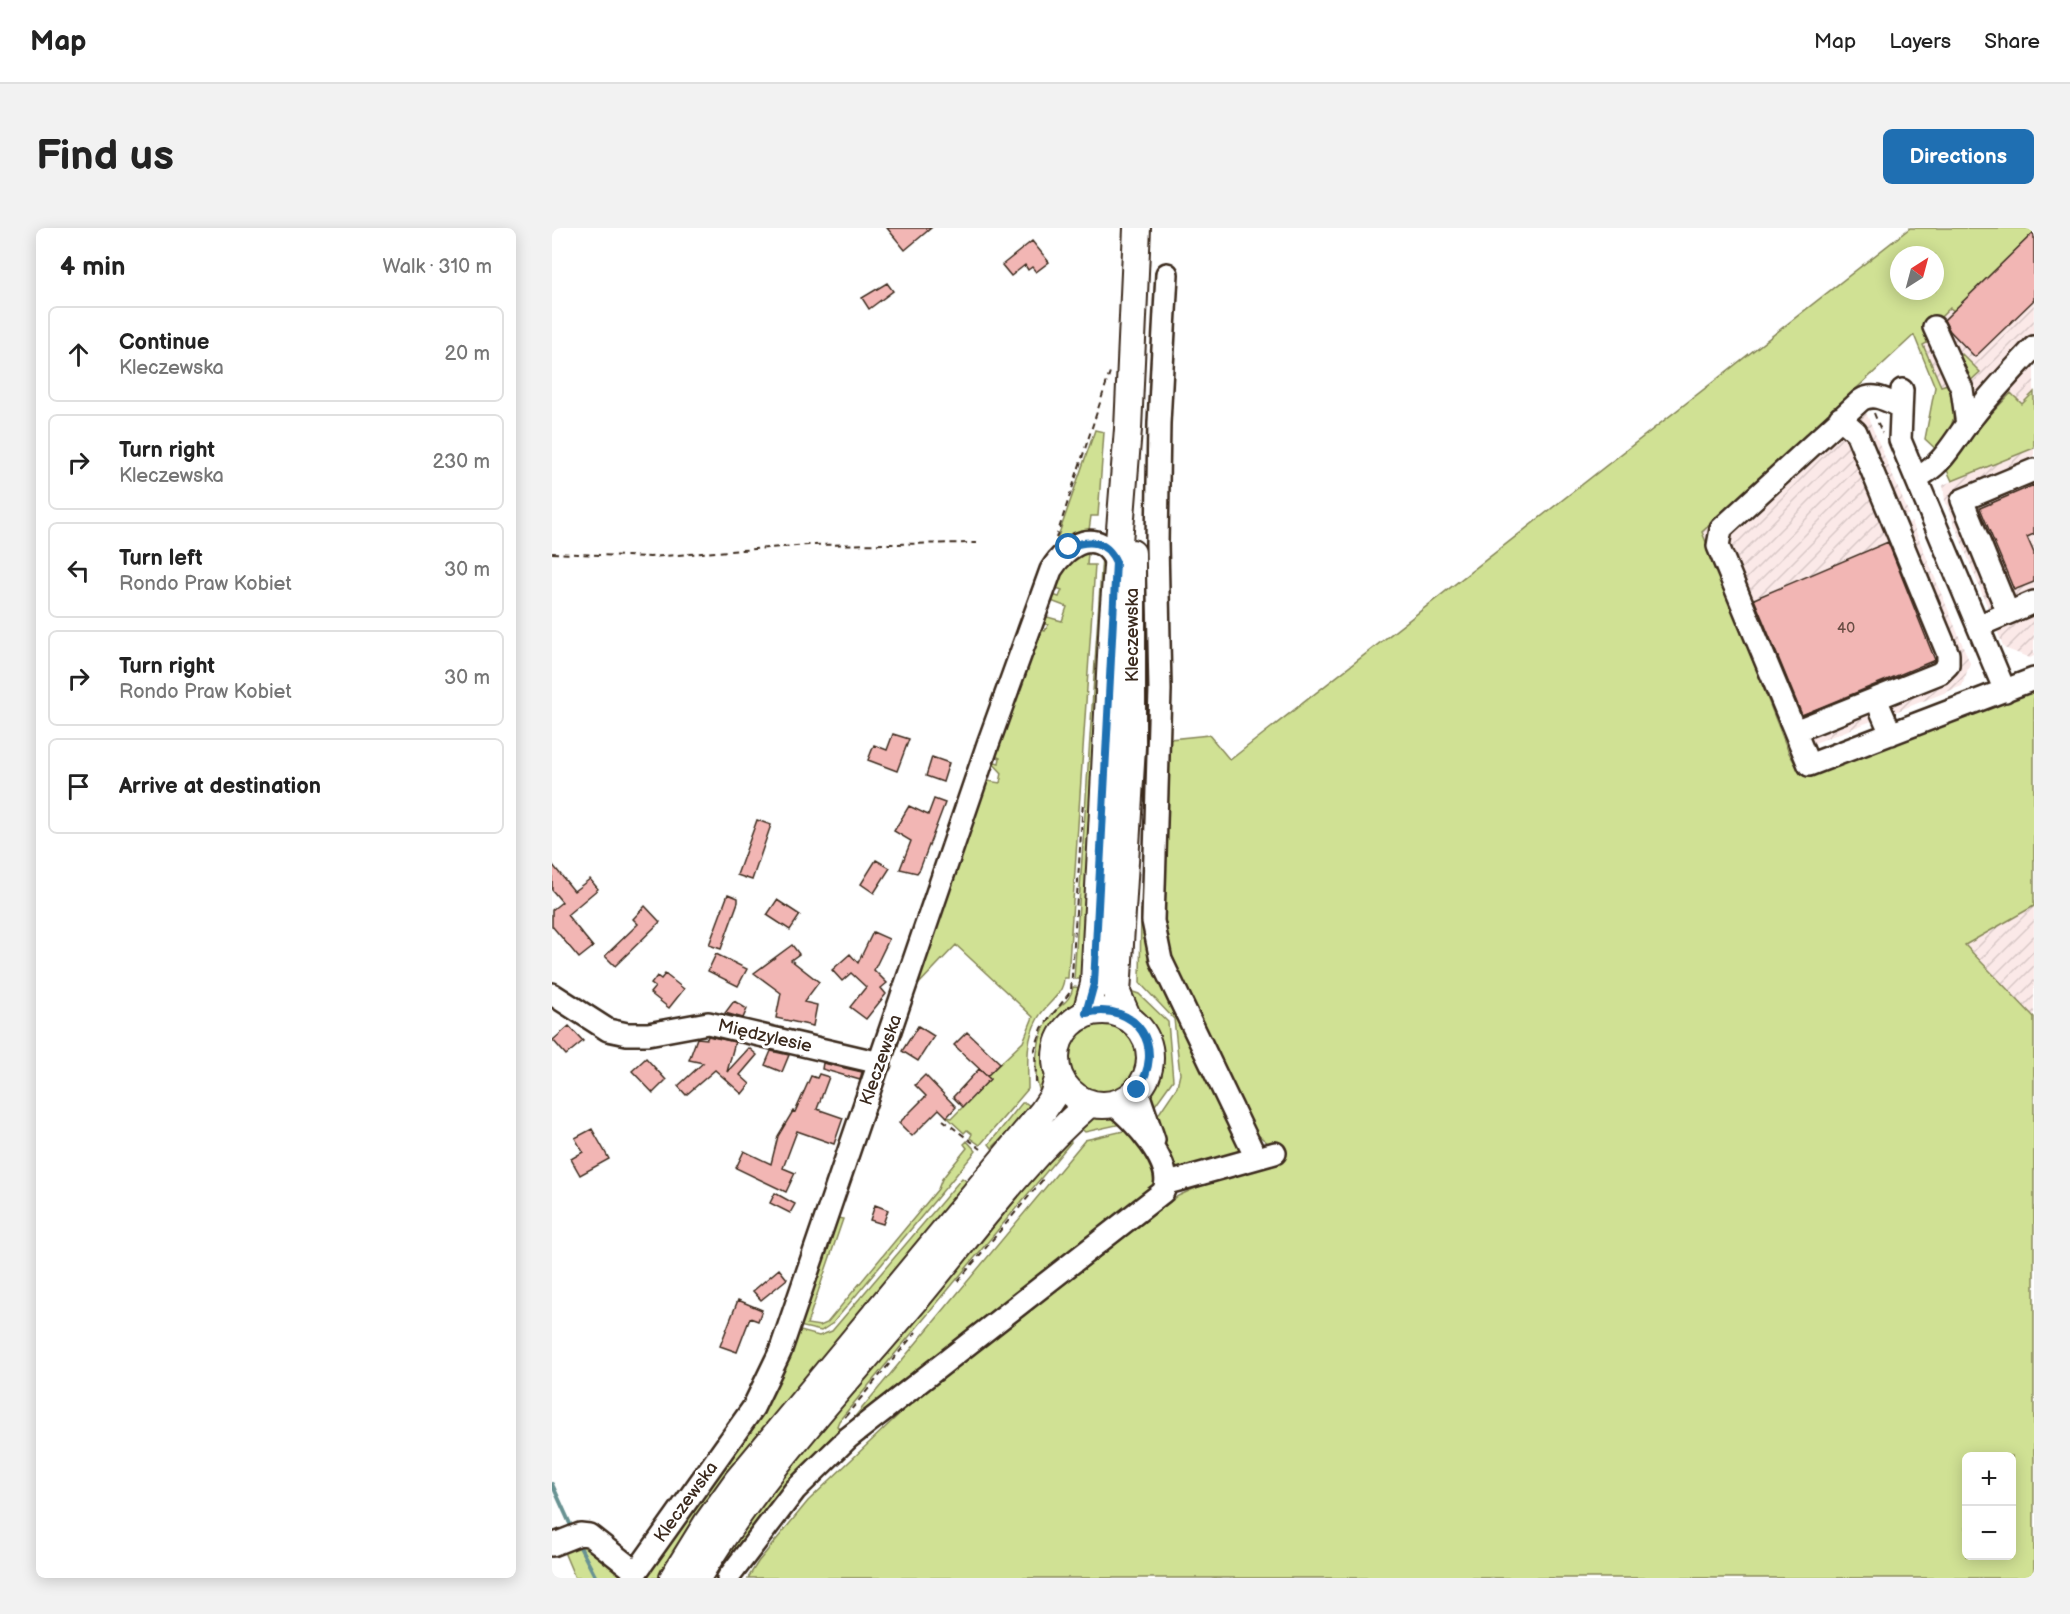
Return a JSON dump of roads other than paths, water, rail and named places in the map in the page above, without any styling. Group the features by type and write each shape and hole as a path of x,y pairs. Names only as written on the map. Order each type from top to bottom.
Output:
{"main road":[{"name":"Kleczewska","path":"1086,1013 1094,984 1116,562 1128,429 1137,228"},
{"name":"Kleczewska","path":"1128,429 1133,506 1132,747 1117,993 1122,1010 1128,1018"},
{"path":"697,1578 745,1505 1007,1189 1101,1104 1137,1090 1149,1066 1150,1052 1141,1030 1128,1018 1108,1011 1086,1013 1075,1019 1059,1039 1056,1051 1059,1076 1072,1093 1101,1104"},
{"name":"Kleczewska","path":"673,1578 699,1535 737,1481 1047,1105 1059,1076"}],"street":[{"path":"1167,274 1158,423 1157,543 1160,690 1153,921 1161,960 1266,1155 1168,1183"},
{"path":"1934,327 1962,388 1966,425"},
{"path":"1916,478 1929,472 1944,457 1966,425 2034,348"},
{"path":"2005,691 1900,440 1902,398 1868,396 1840,418 1721,529 1718,546 1809,765 2005,691 2034,679"},
{"path":"1795,731 1940,673 1948,665 1948,654 1856,432 1840,418"},
{"path":"2008,613 1962,500 2034,470"},
{"path":"1100,542 1109,535 1119,518"},
{"name":"Kleczewska","path":"634,1575 737,1432 767,1381 780,1352 1021,649 1051,570 1069,547 1080,543 1100,542 1106,546 1116,562"},
{"path":"1978,626 2034,602"},
{"path":"1876,699 1891,734"},
{"name":"Międzylesie","path":"552,994 608,1030 627,1034 648,1034 708,1023 880,1063"},
{"path":"1137,1090 1156,1153"},
{"path":"728,1578 795,1490 848,1438 1163,1192 1168,1183 1166,1172 1156,1153 1134,1123 1101,1104"},
{"path":"553,1542 580,1533 589,1535 634,1575"}],"waterway":[{"path":"552,1484 571,1526"},
{"path":"580,1547 596,1578"}]}
